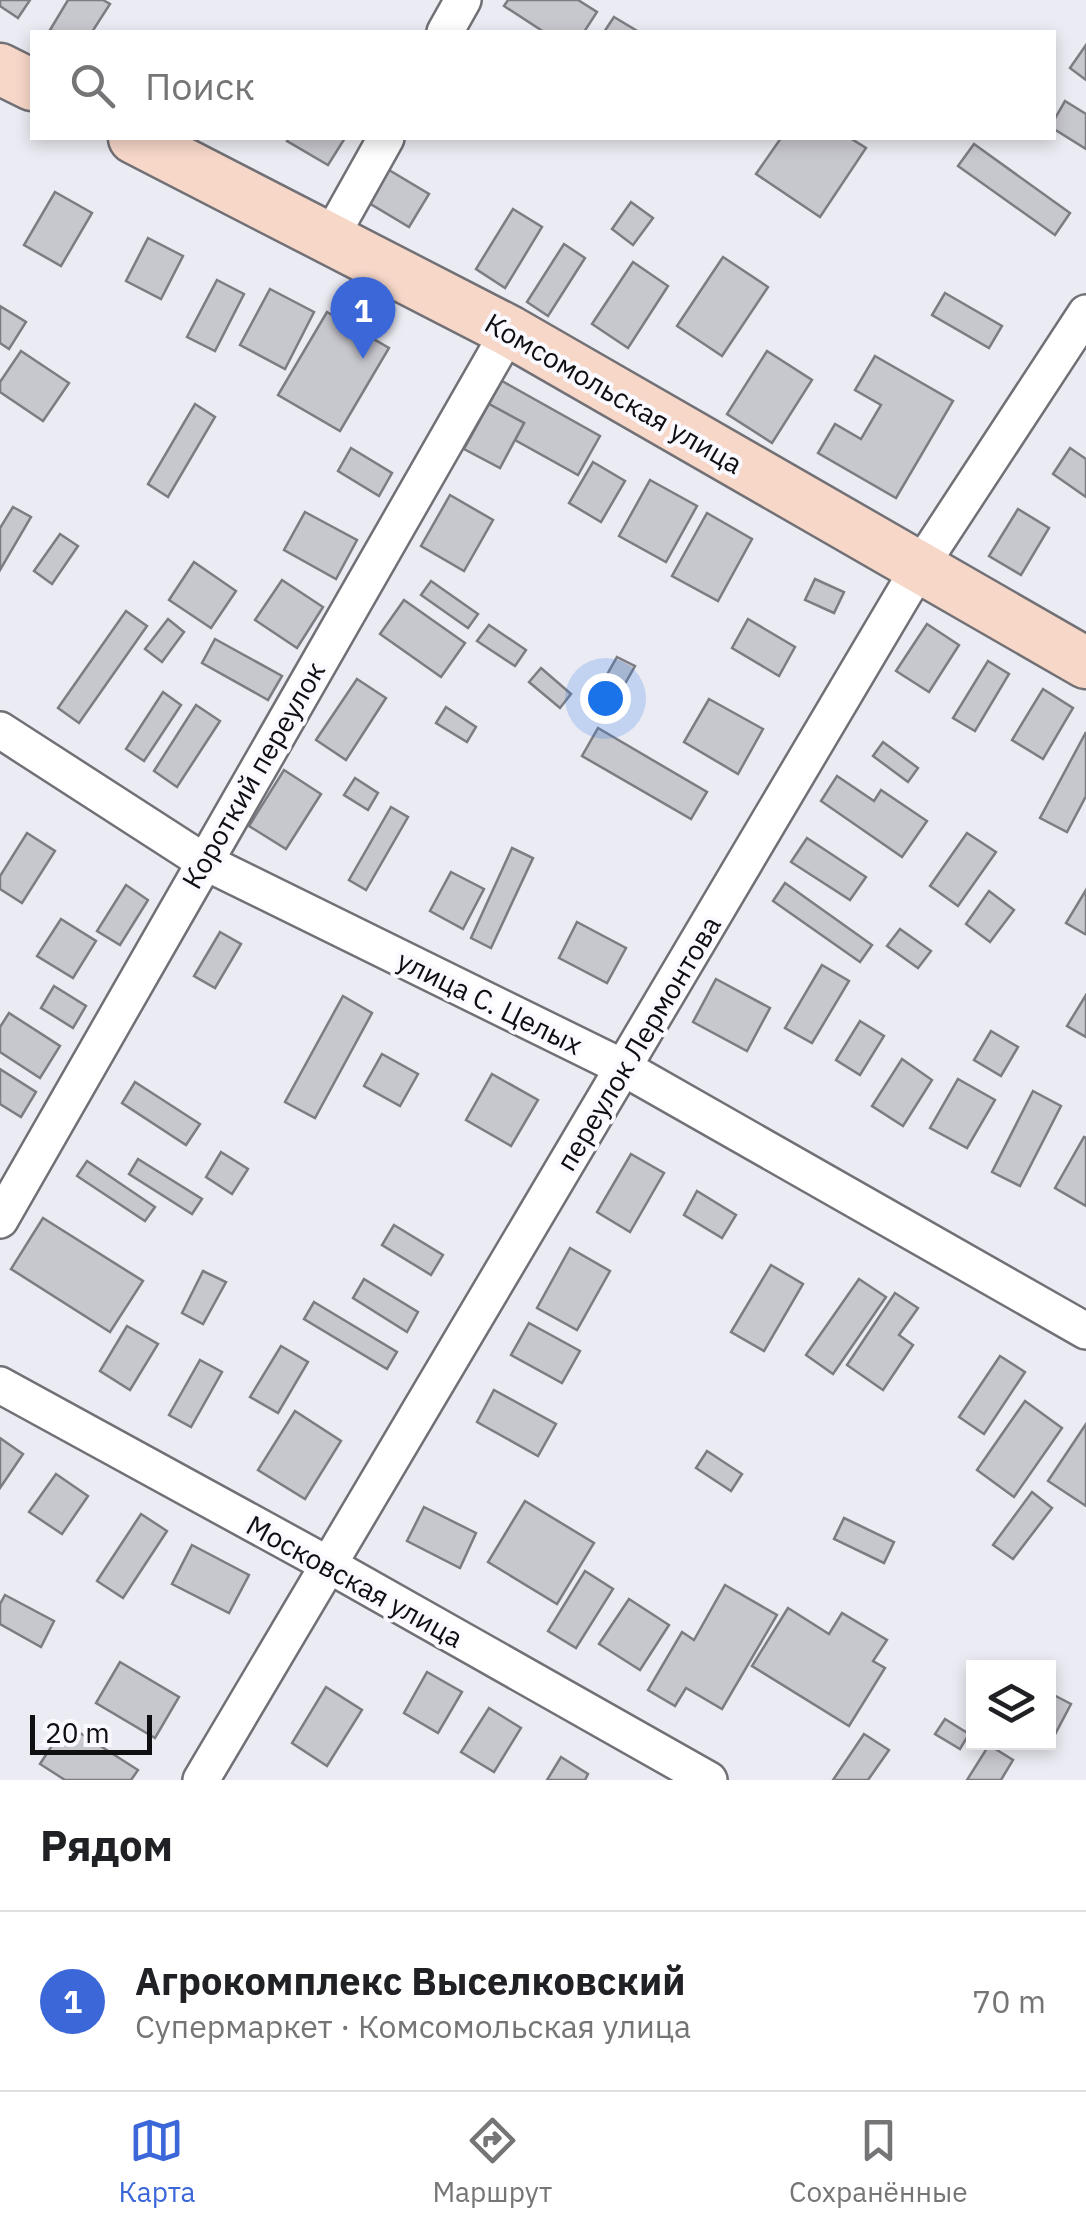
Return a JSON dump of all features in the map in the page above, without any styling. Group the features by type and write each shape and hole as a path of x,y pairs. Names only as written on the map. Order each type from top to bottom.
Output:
{"main road":[{"path":"0,68 30,84"},
{"name":"Комсомольская улица","path":"138,140 509,331 1086,663"}],"street":[{"path":"445,30 463,0"},
{"path":"330,238 385,140"},
{"name":"переулок Лермонтова","path":"201,1780 919,568 1086,313"},
{"name":"Короткий переулок","path":"0,1220 509,331"},
{"name":"улица С. Целых","path":"0,730 203,862 624,1068 1086,1331"},
{"name":"Московская улица","path":"0,1384 709,1780"}],"building":[{"path":"0,0 30,0 18,18 0,6"},
{"path":"68,0 103,0 110,4 93,30 50,30"},
{"path":"508,0 578,0 597,12 585,30 541,30 504,6"},
{"path":"614,17 636,30 605,30"},
{"path":"1086,45 1086,80 1070,68"},
{"path":"1065,101 1086,114 1086,149 1056,130 1056,117"},
{"path":"288,140 344,140 328,165"},
{"path":"780,140 853,140 866,148 820,217 756,174"},
{"path":"974,144 1070,213 1055,235 958,166"},
{"path":"389,170 429,194 409,227 369,203"},
{"path":"55,192 92,213 61,266 24,245"},
{"path":"631,202 653,218 633,245 612,229"},
{"path":"513,209 542,227 505,288 476,269"},
{"path":"148,238 183,256 161,299 126,281"},
{"path":"564,244 585,258 548,316 527,302"},
{"path":"723,257 768,287 722,356 677,326"},
{"path":"633,262 668,286 628,348 592,324"},
{"path":"217,280 244,294 215,351 187,337"},
{"path":"270,289 314,312 285,369 240,345"},
{"path":"945,293 1002,326 989,348 932,315"},
{"path":"0,306 26,322 9,349 0,343"},
{"path":"327,312 389,348 340,431 278,395"},
{"path":"21,351 69,383 43,421 0,392 0,382"},
{"path":"767,351 812,380 772,443 727,414"},
{"path":"875,356 953,401 896,498 818,453 835,424 861,439 881,405 855,390"},
{"path":"502,381 600,436 578,475 515,440 524,423 489,404"},
{"path":"195,404 215,417 168,497 148,484"},
{"path":"489,404 524,423 500,468 464,449"},
{"path":"351,448 392,473 379,496 338,471"},
{"path":"1070,448 1086,459 1086,497 1053,474"},
{"path":"593,462 625,481 601,522 569,503"},
{"path":"650,480 697,506 666,562 619,536"},
{"path":"450,495 493,520 464,571 421,546"},
{"path":"13,507 31,517 0,570 0,528"},
{"path":"1018,509 1049,528 1021,575 989,556"},
{"path":"305,512 357,540 336,579 284,550"},
{"path":"707,513 752,539 718,601 672,576"},
{"path":"60,534 78,546 52,584 34,571"},
{"path":"194,562 236,591 211,628 169,600"},
{"path":"815,579 844,592 834,613 805,600"},
{"path":"282,580 323,607 297,648 255,620"},
{"path":"431,581 478,614 468,628 421,595"},
{"path":"404,600 465,643 441,677 380,634"},
{"path":"126,611 147,626 79,723 58,708"},
{"path":"168,619 184,632 162,662 145,649"},
{"path":"748,619 795,647 779,676 732,648"},
{"path":"927,624 959,645 929,692 896,671"},
{"path":"489,625 526,650 515,666 477,641"},
{"path":"215,639 282,676 268,700 202,663"},
{"path":"617,657 635,666 614,703 596,694"},
{"path":"988,661 1009,674 975,731 953,718"},
{"path":"541,668 571,694 560,708 529,682"},
{"path":"357,679 386,698 346,760 316,740"},
{"path":"1043,689 1073,708 1043,759 1012,740"},
{"path":"163,692 181,705 144,761 126,749"},
{"path":"709,699 763,729 738,774 684,742"},
{"path":"196,705 220,721 177,787 154,771"},
{"path":"446,707 476,727 467,742 436,723"},
{"path":"598,728 707,792 691,819 582,756"},
{"path":"1086,732 1086,796 1067,832 1040,818"},
{"path":"883,742 918,768 908,782 873,756"},
{"path":"284,770 321,794 286,849 249,826"},
{"path":"837,776 874,801 881,790 927,821 902,857 821,801"},
{"path":"355,778 378,793 368,810 344,795"},
{"path":"391,807 408,817 366,890 349,880"},
{"path":"27,833 55,851 22,903 0,889 0,876"},
{"path":"967,833 996,852 958,906 930,886"},
{"path":"807,838 866,877 850,900 791,862"},
{"path":"512,848 533,858 491,948 471,938"},
{"path":"451,872 484,889 463,929 430,911"},
{"path":"785,883 872,945 860,962 773,901"},
{"path":"126,885 148,900 120,945 97,931"},
{"path":"1086,890 1086,932 1085,934 1066,923"},
{"path":"989,891 1014,910 990,942 966,924"},
{"path":"61,919 96,941 73,978 37,956"},
{"path":"577,922 626,948 607,983 559,958"},
{"path":"900,929 931,951 918,968 887,946"},
{"path":"220,932 241,944 215,988 194,976"},
{"path":"822,965 849,981 812,1043 785,1028"},
{"path":"716,979 770,1008 747,1051 693,1022"},
{"path":"54,986 86,1006 73,1028 41,1008"},
{"path":"1086,995 1086,1037 1067,1026"},
{"path":"343,996 372,1013 315,1118 285,1102"},
{"path":"9,1013 60,1046 40,1078 0,1052 0,1027"},
{"path":"860,1021 884,1036 860,1075 836,1060"},
{"path":"991,1031 1018,1047 1001,1076 974,1060"},
{"path":"382,1054 418,1074 400,1106 364,1086"},
{"path":"902,1059 932,1080 903,1126 872,1106"},
{"path":"0,1069 36,1092 21,1117 0,1104"},
{"path":"492,1074 538,1100 511,1146 466,1120"},
{"path":"958,1079 995,1100 967,1148 930,1128"},
{"path":"135,1082 200,1124 186,1145 122,1103"},
{"path":"1033,1091 1061,1106 1020,1186 992,1172"},
{"path":"1086,1138 1086,1206 1055,1188"},
{"path":"221,1152 248,1169 232,1194 206,1177"},
{"path":"631,1154 664,1173 630,1232 597,1212"},
{"path":"138,1159 202,1199 192,1214 129,1174"},
{"path":"87,1161 155,1207 145,1221 77,1176"},
{"path":"697,1191 736,1215 722,1238 684,1215"},
{"path":"43,1218 143,1281 110,1332 11,1269"},
{"path":"394,1225 443,1255 431,1275 382,1245"},
{"path":"570,1248 610,1271 577,1330 537,1308"},
{"path":"771,1265 803,1284 764,1351 731,1332"},
{"path":"203,1271 226,1282 203,1324 182,1313"},
{"path":"364,1279 418,1312 407,1332 353,1298"},
{"path":"859,1279 886,1297 833,1374 806,1355"},
{"path":"895,1293 918,1308 899,1335 913,1345 883,1390 847,1365"},
{"path":"314,1302 397,1352 387,1369 304,1319"},
{"path":"529,1323 580,1351 562,1383 511,1355"},
{"path":"127,1326 158,1344 130,1390 100,1371"},
{"path":"281,1346 308,1362 278,1413 250,1397"},
{"path":"1000,1356 1025,1372 984,1434 959,1417"},
{"path":"200,1360 222,1372 191,1427 169,1415"},
{"path":"494,1390 556,1424 538,1456 477,1422"},
{"path":"1025,1401 1062,1428 1014,1497 977,1470"},
{"path":"295,1411 341,1441 305,1499 258,1470"},
{"path":"1086,1424 1086,1506 1048,1481"},
{"path":"0,1438 23,1454 0,1488"},
{"path":"707,1451 742,1474 731,1491 696,1468"},
{"path":"56,1474 88,1496 62,1534 29,1512"},
{"path":"1032,1492 1052,1508 1013,1559 993,1545"},
{"path":"525,1501 594,1543 557,1604 488,1562"},
{"path":"424,1507 476,1533 460,1568 407,1541"},
{"path":"141,1514 167,1531 123,1598 97,1581"},
{"path":"844,1518 894,1542 884,1563 834,1539"},
{"path":"192,1545 249,1575 229,1613 172,1584"},
{"path":"585,1571 613,1589 576,1648 548,1631"},
{"path":"725,1585 777,1615 722,1709 686,1688 675,1706 648,1690 682,1632 694,1640"},
{"path":"5,1595 54,1621 41,1647 0,1624 0,1604"},
{"path":"629,1599 669,1625 640,1670 599,1644"},
{"path":"788,1608 829,1634 842,1613 887,1640 873,1661 885,1668 849,1726 752,1666"},
{"path":"120,1662 179,1697 155,1738 96,1703"},
{"path":"427,1672 462,1692 438,1733 404,1713"},
{"path":"326,1687 362,1710 327,1766 292,1743"},
{"path":"1056,1696 1071,1704 1056,1732"},
{"path":"489,1708 521,1728 494,1772 461,1752"},
{"path":"945,1719 966,1732 966,1739 960,1749 935,1734"},
{"path":"66,1724 138,1770 131,1780 65,1780 40,1764"},
{"path":"864,1734 889,1750 868,1780 833,1780"},
{"path":"986,1750 997,1750 1013,1760 1001,1780 967,1780"},
{"path":"561,1757 588,1774 585,1780 547,1780"}],"place":[{"name":"Агрокомплекс Выселковский","path":"363,359"}]}
